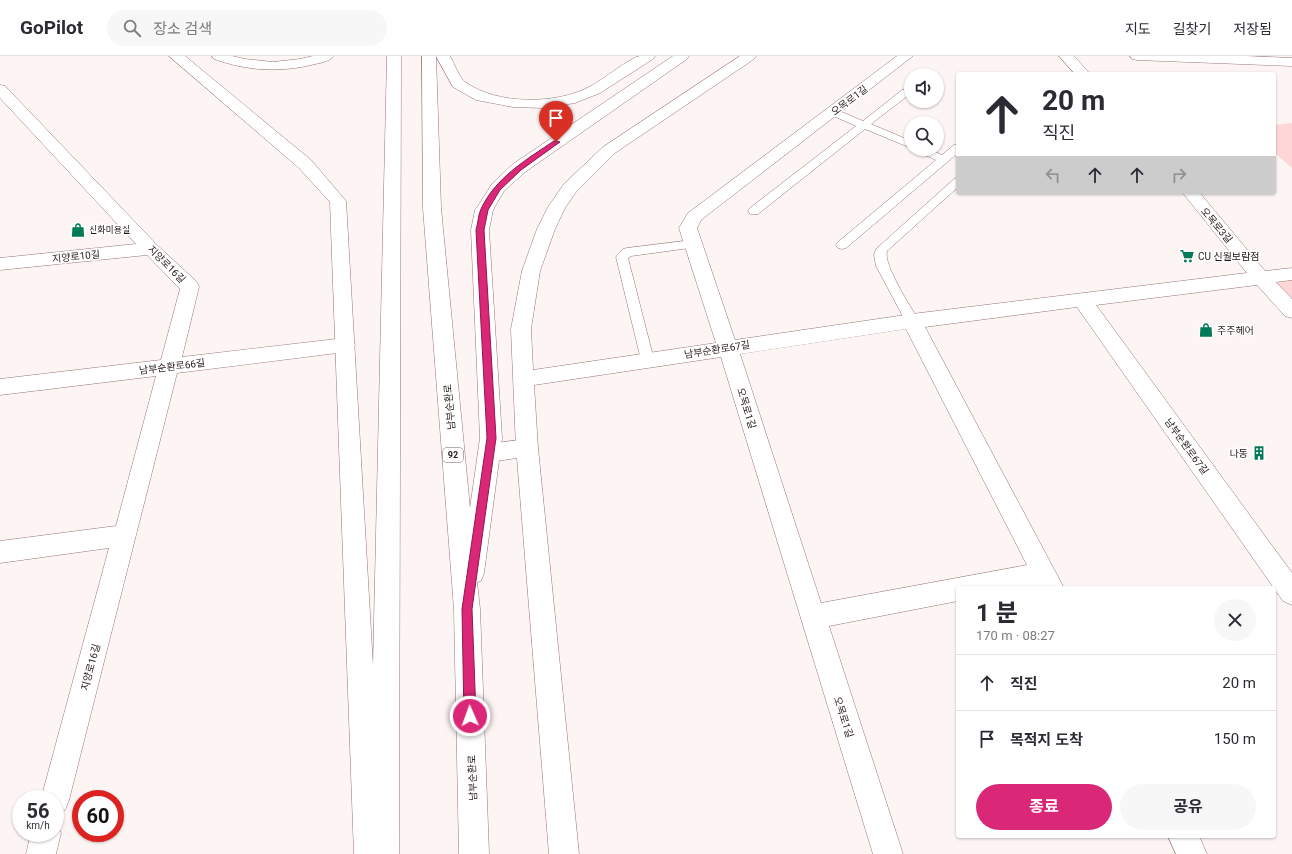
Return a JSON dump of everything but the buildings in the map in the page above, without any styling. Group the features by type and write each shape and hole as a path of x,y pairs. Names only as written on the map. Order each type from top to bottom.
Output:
{"main road":[{"path":"176,56 306,164 338,201 369,854"},
{"path":"219,56 236,63 258,66 280,66 327,56"},
{"path":"384,854 394,56"},
{"name":"남부순환로","path":"429,56 432,208 467,609 474,854"},
{"path":"443,56 458,84 481,97 513,103 543,104 570,100 595,90 648,56"},
{"path":"467,609 491,438 480,230 484,210 498,188 519,168 682,56"},
{"path":"564,854 527,448 521,329 530,271 546,229 557,207 570,188 609,150 749,56"},
{"name":"오목로1길","path":"888,854 728,348 692,244 688,228 694,217 906,56"},
{"path":"1066,56 1081,72"},
{"path":"1137,56 1292,62"},
{"name":"지양로16길","path":"0,89 151,248 190,286 58,790"},
{"name":"오목로3길","path":"1192,194 1262,279 1292,311"},
{"name":"지양로10길","path":"0,264 151,248"},
{"name":"남부순환로67길","path":"523,379 912,321 1262,279 1292,274"},
{"name":"남부순환로67길","path":"1082,300 1292,593"},
{"path":"912,321 1048,581 988,586"},
{"name":"남부순환로66길","path":"0,387 345,345"},
{"path":"489,453 527,448"},
{"path":"0,552 124,535"},
{"path":"812,616 956,589"},
{"path":"1184,838 1192,854"},
{"path":"41,854 44,842"}],"lane":[{"path":"754,211 904,94"},
{"path":"833,112 904,142"},
{"path":"842,245 956,149"},
{"path":"936,156 943,159"},
{"path":"912,321 882,266 880,255 882,249 956,183"},
{"path":"647,360 622,257 627,252 692,244"}],"shaded area":[{"path":"1292,123 1292,168 1276,154 1276,125"},
{"path":"1292,274 1292,311 1262,279"}],"place":[{"name":"신화미용실","path":"78,230"},
{"name":"CU 신월보람점","path":"1187,256"},
{"name":"주주헤어","path":"1206,330"},
{"name":"나동","path":"1259,453"}],"route":[{"path":"470,716 467,609 491,438 480,230 484,210 498,188 519,168 556,142"}]}
